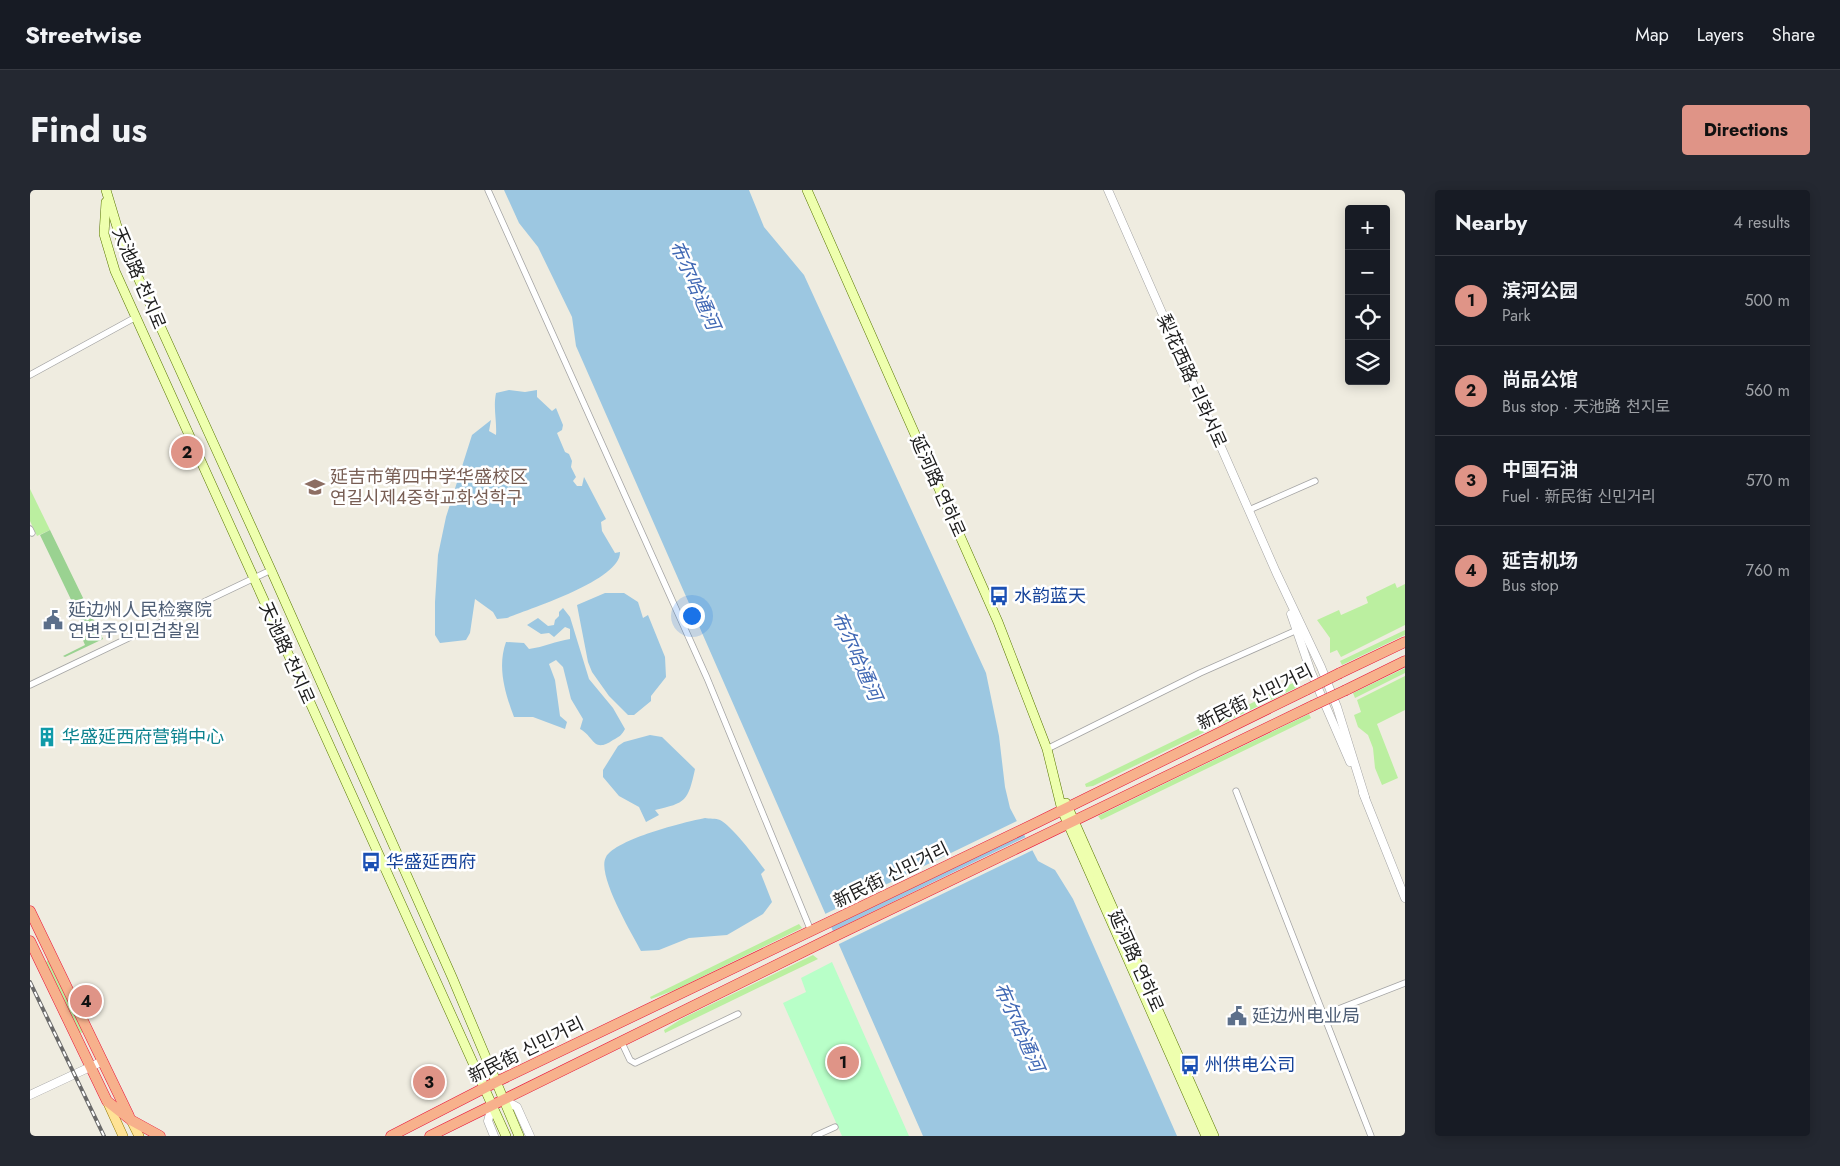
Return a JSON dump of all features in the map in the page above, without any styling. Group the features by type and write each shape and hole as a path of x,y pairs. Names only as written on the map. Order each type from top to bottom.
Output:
{"highway":[{"name":"新民街 신민거리","path":"391,1136 496,1082 1065,809 1405,642"},
{"name":"新民街 신민거리","path":"430,1136 829,939 1405,661"},
{"path":"30,911 131,1120"},
{"path":"809,932 814,947"},
{"path":"30,941 107,1101 131,1120 160,1136"}],"main road":[{"name":"延河路 연하로","path":"807,190 998,622 1047,748 1065,809 1206,1136"},
{"name":"天池路 천지로","path":"106,192 104,234 106,245 136,317 506,1136"},
{"name":"天池路 천지로","path":"106,192 120,240 271,570 452,977 519,1136"},
{"name":"延河路 연하로","path":"1071,823 1214,1136"},
{"path":"107,1101 123,1136"},
{"path":"131,1120 139,1136"}],"street":[{"path":"488,190 707,678 809,932"},
{"name":"梨花西路 리화서로","path":"1108,190 1337,707 1366,798"},
{"path":"30,375 136,317"},
{"path":"1249,510 1315,481"},
{"path":"30,685 271,570"},
{"name":"梨花西路 리화서로","path":"1276,572 1327,712 1366,798 1405,898"},
{"path":"1047,748 1200,673 1297,630"},
{"path":"1236,791 1371,1136"},
{"path":"1323,1015 1405,983"},
{"path":"622,1042 630,1060 635,1063 738,1014"},
{"path":"32,1093 102,1061"},
{"name":"天池路 천지로","path":"504,1100 517,1107 530,1136"},
{"name":"天池路 천지로","path":"492,1106 488,1121 494,1136"},
{"path":"815,1136 836,1127"}],"green space":[{"path":"30,489 50,530 37,536 30,521"},
{"path":"50,530 103,639 65,657 63,656 85,645 82,638 88,635 40,535"},
{"path":"1395,583 1397,588 1405,584 1405,625 1341,657 1337,650 1330,653 1330,638 1317,620 1339,610 1341,615 1368,603 1366,597"},
{"path":"1405,630 1405,635 1342,665 1340,661"},
{"path":"1405,668 1405,673 1355,698 1353,693"},
{"path":"1405,676 1405,710 1377,724 1398,778 1382,785 1375,768 1373,748 1368,735 1358,727 1354,715 1361,712 1357,700"},
{"path":"1297,681 1300,686 1093,786 1086,787 1085,784"},
{"path":"1309,714 1311,718 1101,820 1098,816"},
{"path":"799,924 802,928 675,990 651,999 650,997"},
{"path":"813,955 818,959 665,1033 664,1030 683,1018"},
{"path":"48,960 83,1031 82,1033 79,1032 46,962"},
{"path":"832,962 909,1136 842,1136 783,1003 806,992 801,978"}],"water":[{"name":"布尔哈通河","path":"504,190 749,190 764,227 804,275 986,673 999,736 1005,787 1010,808 1038,861 1055,870 1073,899 1177,1136 923,1136 576,346 572,317 538,247 519,223"},
{"path":"509,390 525,392 537,390 537,397 552,411 556,408 563,425 562,430 557,433 565,452 569,454 572,461 571,467 576,477 573,481 577,486 582,486 584,477 606,519 601,522 602,531 615,553 620,552 616,562 606,573 591,583 507,618 497,619 493,612 475,599 470,633 466,640 440,643 435,635 435,602 438,555 446,517 472,435 491,420 489,431 496,435 496,393"},
{"path":"605,593 624,593 638,602 643,618 648,615 665,657 666,677 651,696 651,701 634,715 628,715 609,696 592,672 588,662 577,605"},
{"path":"563,608 570,617 589,679 613,708 625,729 620,736 606,744 597,745 580,729 583,719 571,699 563,667 556,660 549,664 555,680 560,716 567,722 565,729 533,717 514,717 508,699 502,670 503,651 506,642 524,643 529,649 570,639 570,629 565,627 554,637 549,633 541,634 527,625 538,618 548,626 554,625 559,612"},
{"path":"650,735 662,737 695,769 690,788 684,799 673,805 655,810 659,815 646,822 639,807 619,796 603,777 603,770 618,746 624,742"},
{"path":"705,818 718,819 725,823 750,851 765,870 761,874 772,902 763,914 727,935 689,938 659,950 641,951 610,890 604,865 606,857 612,850 636,838 668,827"}],"pier":[{"path":"1019,820 1026,833 829,928 823,915"},
{"path":"1028,836 1035,849 837,945 831,932"}],"railway":[{"path":"30,982 104,1136"}],"place":[{"name":"尚品公馆","path":"187,452"},
{"name":"延吉市第四中学华盛校区 연길시제4중학교화성학구","path":"315,487"},
{"name":"水韵蓝天","path":"999,596"},
{"name":"延边州人民检察院 연변주인민검찰원","path":"53,620"},
{"name":"华盛延西府营销中心","path":"47,737"},
{"name":"华盛延西府","path":"371,862"},
{"name":"延吉机场","path":"86,1001"},
{"name":"延边州电业局","path":"1237,1016"},
{"name":"滨河公园","path":"843,1062"},
{"name":"州供电公司","path":"1190,1065"},
{"name":"中国石油","path":"429,1082"}]}
